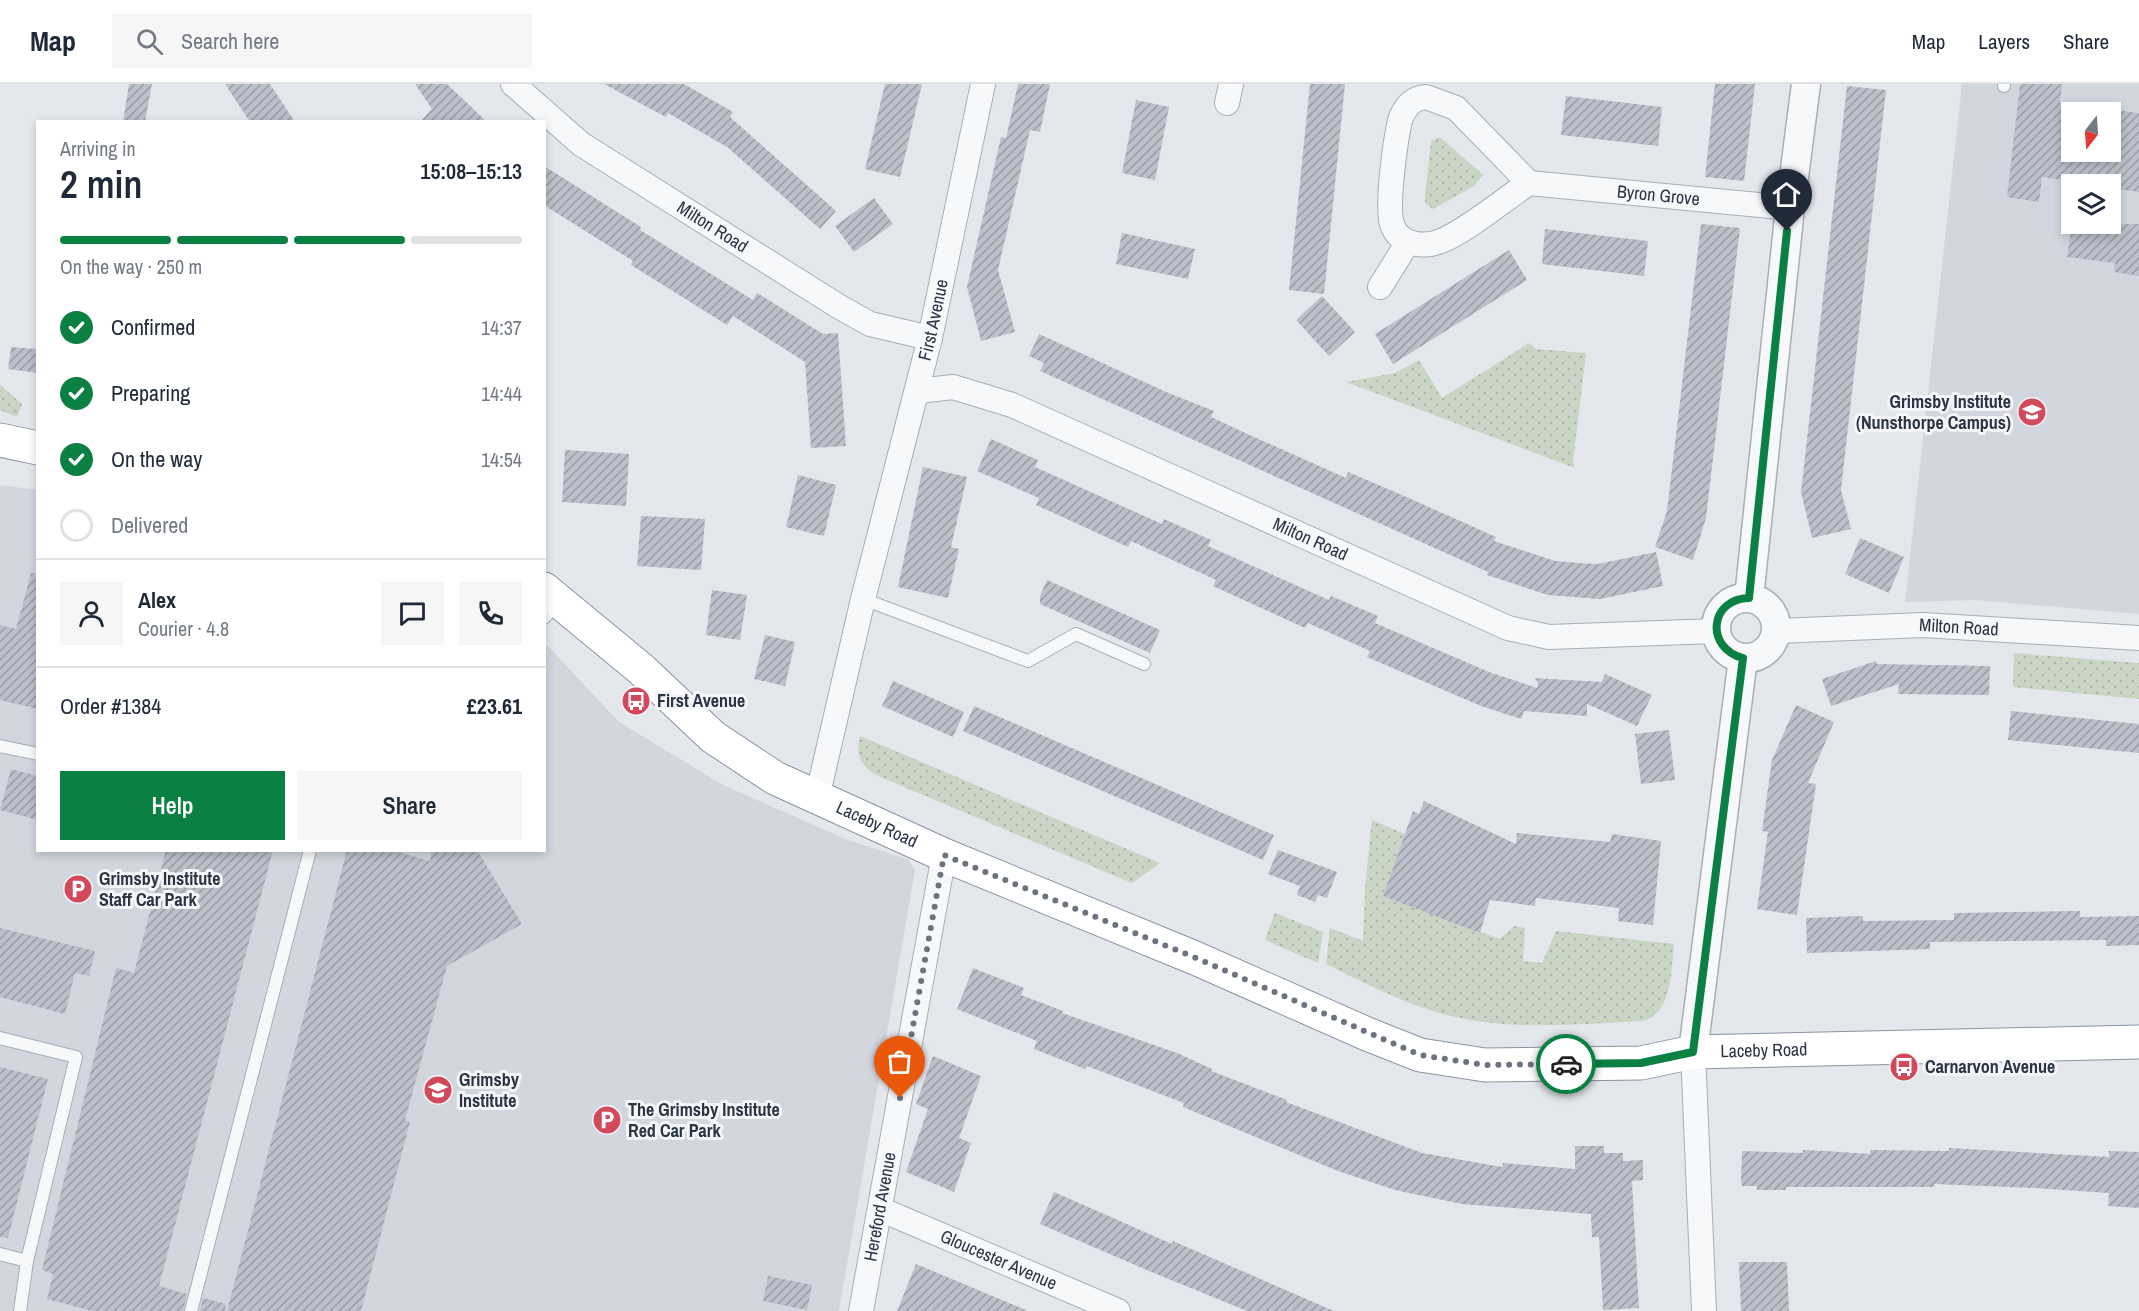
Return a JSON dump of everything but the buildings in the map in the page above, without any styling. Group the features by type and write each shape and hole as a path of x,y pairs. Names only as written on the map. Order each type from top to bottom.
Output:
{"highway":[{"path":"0,440 36,448"},
{"path":"0,462 36,468"},
{"name":"Laceby Road","path":"550,603 641,669 713,737 775,778 944,855 1196,958 1420,1055 1485,1065 1629,1064 1693,1052 2139,1042"}],"street":[{"name":"Milton Road","path":"513,84 581,144 838,306 870,324 930,338"},
{"name":"First Avenue","path":"817,798 863,599 918,391 983,84"},
{"path":"1749,598 1790,208 1806,84"},
{"path":"1420,90 1456,108 1529,183 1442,241 1419,245 1408,242 1392,226 1390,215 1395,152 1401,117 1406,106 1420,90"},
{"name":"Byron Grove","path":"1529,183 1790,208"},
{"path":"1380,287 1408,242"},
{"name":"Milton Road","path":"918,391 953,387 1012,405 1508,628 1549,637 1716,631"},
{"path":"1749,598 1759,600 1769,608 1777,631 1766,651 1757,656 1743,658 1725,650 1716,631 1717,620 1723,609 1731,602 1749,598"},
{"name":"Milton Road","path":"1777,631 1923,625 2139,638"},
{"path":"1704,1311 1693,1052 1743,658"},
{"name":"Hereford Avenue","path":"861,1311 944,855"},
{"name":"Gloucester Avenue","path":"879,1209 1118,1311"}],"lane":[{"path":"863,599 1028,661 1076,634 1144,664"},
{"path":"0,746 36,754"},
{"path":"191,1311 309,852"},
{"path":"0,1038 76,1057 27,1261 20,1311"},
{"path":"0,1254 27,1261"}],"shaded area":[{"name":"Grimsby Institute (Nunsthorpe Campus)","path":"1962,84 2139,84 2139,614 1975,600 1905,602"},
{"name":"Grimsby Institute","path":"0,485 36,490 36,852 546,852 546,644 619,722 723,785 848,840 909,860 915,870 839,1311 0,1311"}],"green space":[{"path":"1440,137 1483,175 1474,186 1433,209 1425,203 1425,196 1431,141"},
{"path":"1529,343 1536,349 1586,353 1573,462 1575,468 1346,382 1395,373 1419,360 1442,398"},
{"path":"0,385 22,404 17,417 0,410"},
{"path":"2014,653 2139,663 2139,699 2013,687"},
{"path":"860,736 1160,863 1132,883 878,776 867,769 861,760 858,749"},
{"path":"1372,820 1405,834 1383,896 1500,939 1514,926 1525,928 1523,961 1542,963 1556,931 1674,944 1669,989 1660,1009 1643,1021 1566,1025 1490,1023 1440,1013 1411,1003 1326,964 1330,928 1363,941 1365,888"},
{"path":"1275,913 1323,932 1318,963 1265,940"}],"way so far":[{"path":"900,1098 944,855 1196,958 1420,1055 1485,1065 1566,1064"}],"place":[{"name":"Grimsby Institute (Nunsthorpe Campus)","path":"2032,412"},
{"name":"First Avenue","path":"636,701"},
{"name":"Grimsby Institute Staff Car Park","path":"78,889"},
{"name":"Carnarvon Avenue","path":"1904,1067"},
{"name":"Grimsby Institute","path":"438,1090"},
{"name":"The Grimsby Institute Red Car Park","path":"607,1120"}],"route":[{"path":"1566,1064 1641,1063 1693,1052 1743,658 1725,650 1716,631 1717,620 1723,609 1731,602 1749,598 1787,231"}]}
